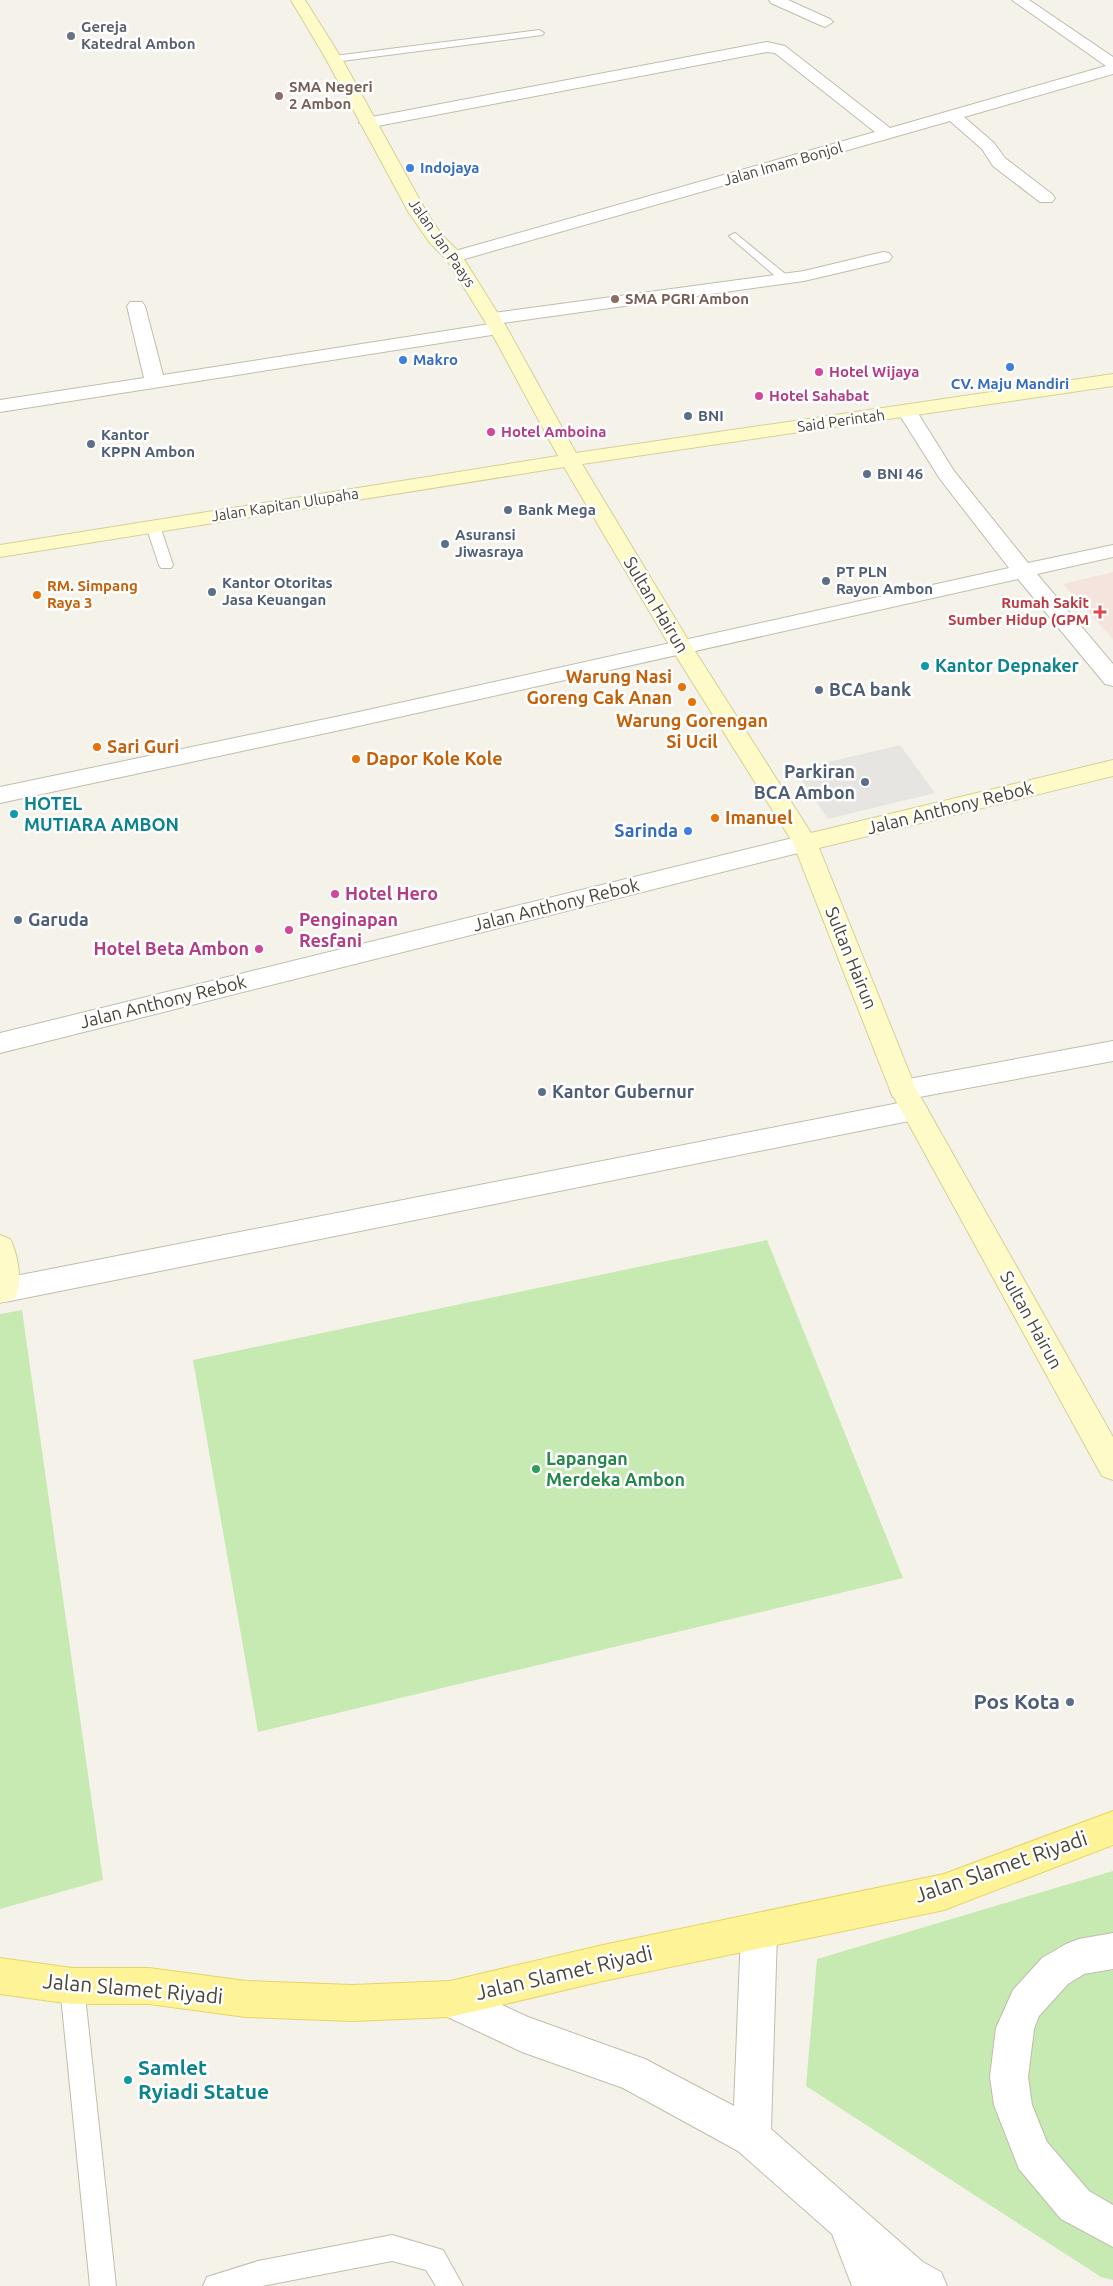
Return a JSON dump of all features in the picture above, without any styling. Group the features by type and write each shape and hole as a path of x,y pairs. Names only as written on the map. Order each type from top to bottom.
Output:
{"main road":[{"name":"Jalan Slamet Riyadi","path":"0,1976 72,1986 149,1986 246,1999 352,2003 450,1999 603,1963 944,1892 1113,1828"}],"street":[{"name":"Jalan Jan Paays","path":"298,0 334,59 367,123 428,229 454,257 496,324 570,460"},
{"path":"776,0 825,22"},
{"path":"1019,0 1113,64"},
{"path":"367,123 767,47 780,49 888,134"},
{"name":"Jalan Imam Bonjol","path":"454,257 954,116 1113,69"},
{"path":"954,116 988,146 999,162 1046,198"},
{"path":"0,406 155,382 496,324 785,280 883,256"},
{"path":"136,306 155,382"},
{"name":"Said Perintah","path":"570,460 1113,380"},
{"path":"907,411 946,474 1021,571 1049,601 1113,678"},
{"name":"Jalan Kapitan Ulupaha","path":"0,550 570,460"},
{"name":"Sultan Hairun","path":"570,460 682,648 805,843 909,1100 1113,1466"},
{"path":"0,795 345,722 1113,551"},
{"name":"Jalan Anthony Rebok","path":"0,1043 1113,768"},
{"path":"0,1247 2,1290 909,1100 1113,1051"},
{"path":"752,2137 759,1932"},
{"path":"1113,1951 1079,1957 1055,1971 1026,2003 1015,2028 1009,2077 1013,2105 1033,2155 1075,2205 1113,2227"},
{"path":"450,1999 522,2033 632,2072 752,2137 909,2276 928,2286"},
{"path":"846,2220 872,2286"}],"lane":[{"path":"334,59 539,32"},
{"path":"735,236 785,280"},
{"path":"152,526 166,565"},
{"path":"72,1986 104,2286"},
{"path":"216,2286 258,2274 392,2248 434,2259 450,2286"}],"shaded area":[{"name":"Rumah Sakit Sumber Hidup (GPM","path":"1113,572 1113,639 1063,584"},
{"name":"Parkiran BCA Ambon","path":"900,745 935,793 828,819 795,770"}],"green space":[{"name":"Lapangan Merdeka Ambon","path":"767,1240 903,1578 258,1732 193,1360"},
{"path":"22,1310 103,1880 0,1909 0,1314"},
{"path":"1113,1871 1113,2280 1101,2277 806,2086 817,1959"}],"place":[{"name":"Gereja Katedral Ambon","path":"71,36"},
{"name":"SMA Negeri 2 Ambon","path":"279,96"},
{"name":"Indojaya","path":"410,168"},
{"name":"SMA PGRI Ambon","path":"615,299"},
{"name":"Makro","path":"403,360"},
{"name":"CV. Maju Mandiri","path":"1010,367"},
{"name":"Hotel Wijaya","path":"819,372"},
{"name":"Hotel Sahabat","path":"759,396"},
{"name":"BNI","path":"688,416"},
{"name":"Hotel Amboina","path":"491,432"},
{"name":"Kantor KPPN Ambon","path":"91,444"},
{"name":"BNI 46","path":"867,474"},
{"name":"Bank Mega","path":"508,510"},
{"name":"Asuransi Jiwasraya","path":"445,544"},
{"name":"PT PLN Rayon Ambon","path":"826,581"},
{"name":"Kantor Otoritas Jasa Keuangan","path":"212,592"},
{"name":"RM. Simpang Raya 3","path":"37,595"},
{"name":"Rumah Sakit Sumber Hidup (GPM","path":"1100,612"},
{"name":"Kantor Depnaker","path":"925,666"},
{"name":"Warung Nasi Goreng Cak Anan","path":"682,687"},
{"name":"BCA bank","path":"819,690"},
{"name":"Warung Gorengan Si Ucil","path":"692,702"},
{"name":"Sari Guri","path":"97,747"},
{"name":"Dapor Kole Kole","path":"356,759"},
{"name":"Parkiran BCA Ambon","path":"865,782"},
{"name":"HOTEL MUTIARA AMBON","path":"14,814"},
{"name":"Imanuel","path":"715,818"},
{"name":"Sarinda","path":"688,831"},
{"name":"Hotel Hero","path":"335,894"},
{"name":"Garuda","path":"18,920"},
{"name":"Penginapan Resfani","path":"289,930"},
{"name":"Hotel Beta Ambon","path":"259,949"},
{"name":"Kantor Gubernur","path":"542,1092"},
{"name":"Lapangan Merdeka Ambon","path":"536,1469"},
{"name":"Pos Kota","path":"1070,1702"},
{"name":"Samlet Ryiadi Statue","path":"128,2080"}]}
